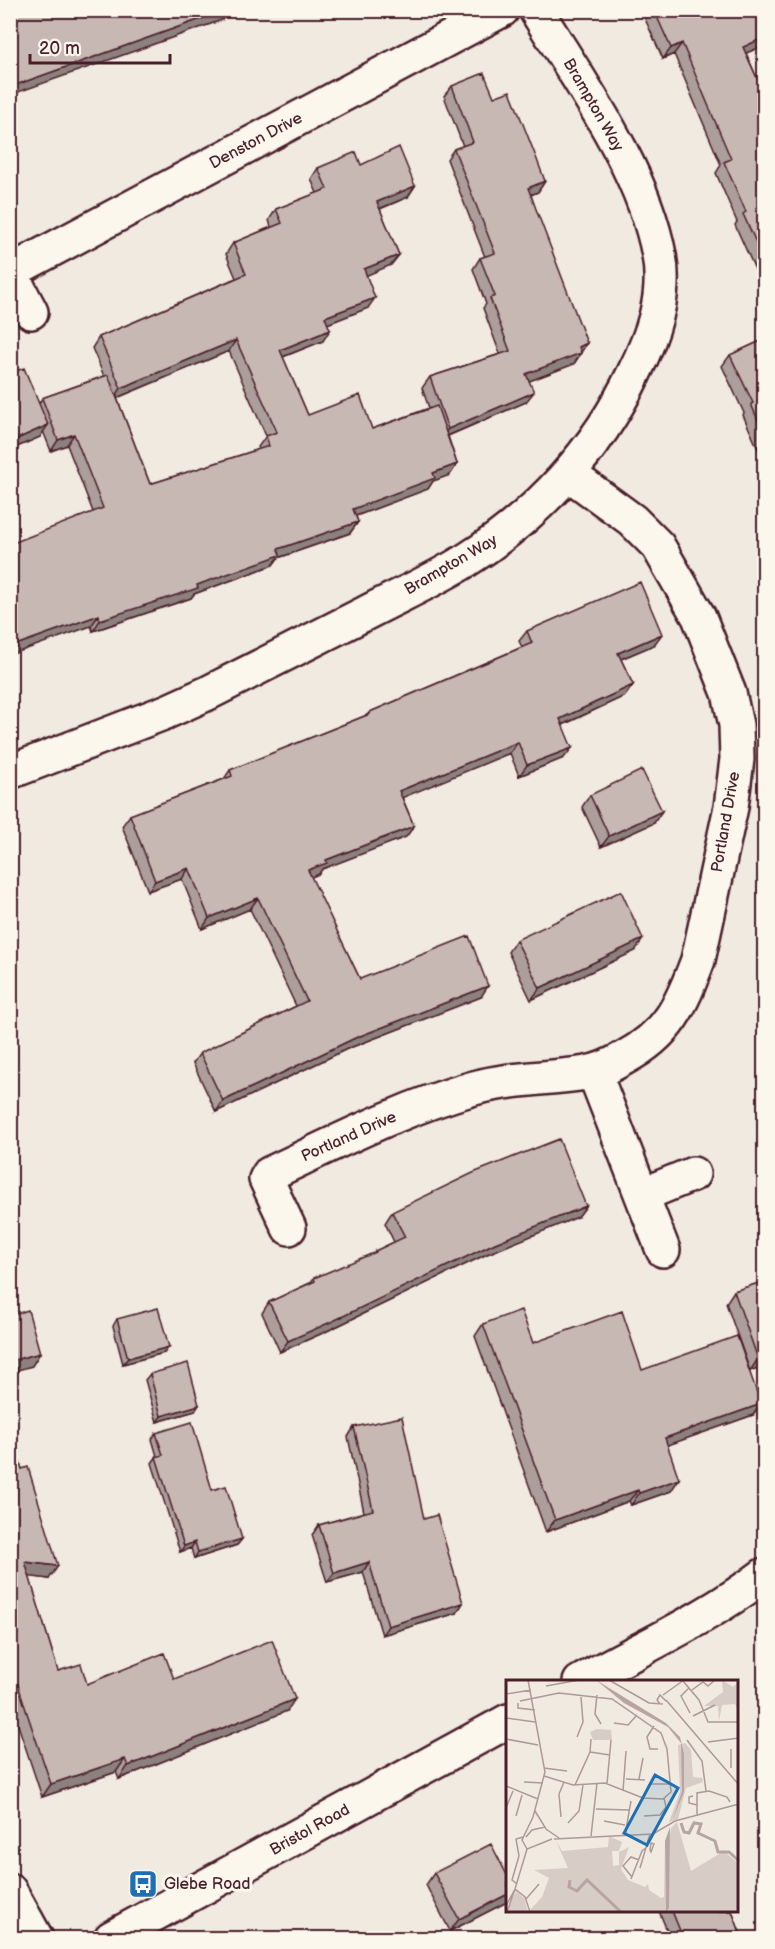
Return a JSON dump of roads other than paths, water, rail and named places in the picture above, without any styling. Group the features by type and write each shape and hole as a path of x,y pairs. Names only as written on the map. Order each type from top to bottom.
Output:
{"street":[{"name":"Denston Drive","path":"32,312 10,272 502,10"},
{"name":"Brampton Way","path":"10,772 166,712 208,693 453,568 485,548 520,521 569,474 609,420 650,338 657,314 661,276 659,256 644,204 619,148 536,10"},
{"name":"Portland Drive","path":"289,1227 266,1179 269,1174 372,1126 474,1088 503,1082 594,1072 634,1053 653,1039 668,1024 691,980 698,960 731,807 737,759 737,737 729,693 699,617 658,546 632,520 569,474"},
{"path":"594,1072 663,1250"},
{"path":"642,1195 693,1174"},
{"path":"584,1680 689,1622 765,1575"},
{"name":"Bristol Road","path":"111,1938 506,1722"},
{"path":"10,1891 36,1938"}],"place":[{"name":"Glebe Road","path":"143,1884"}]}
